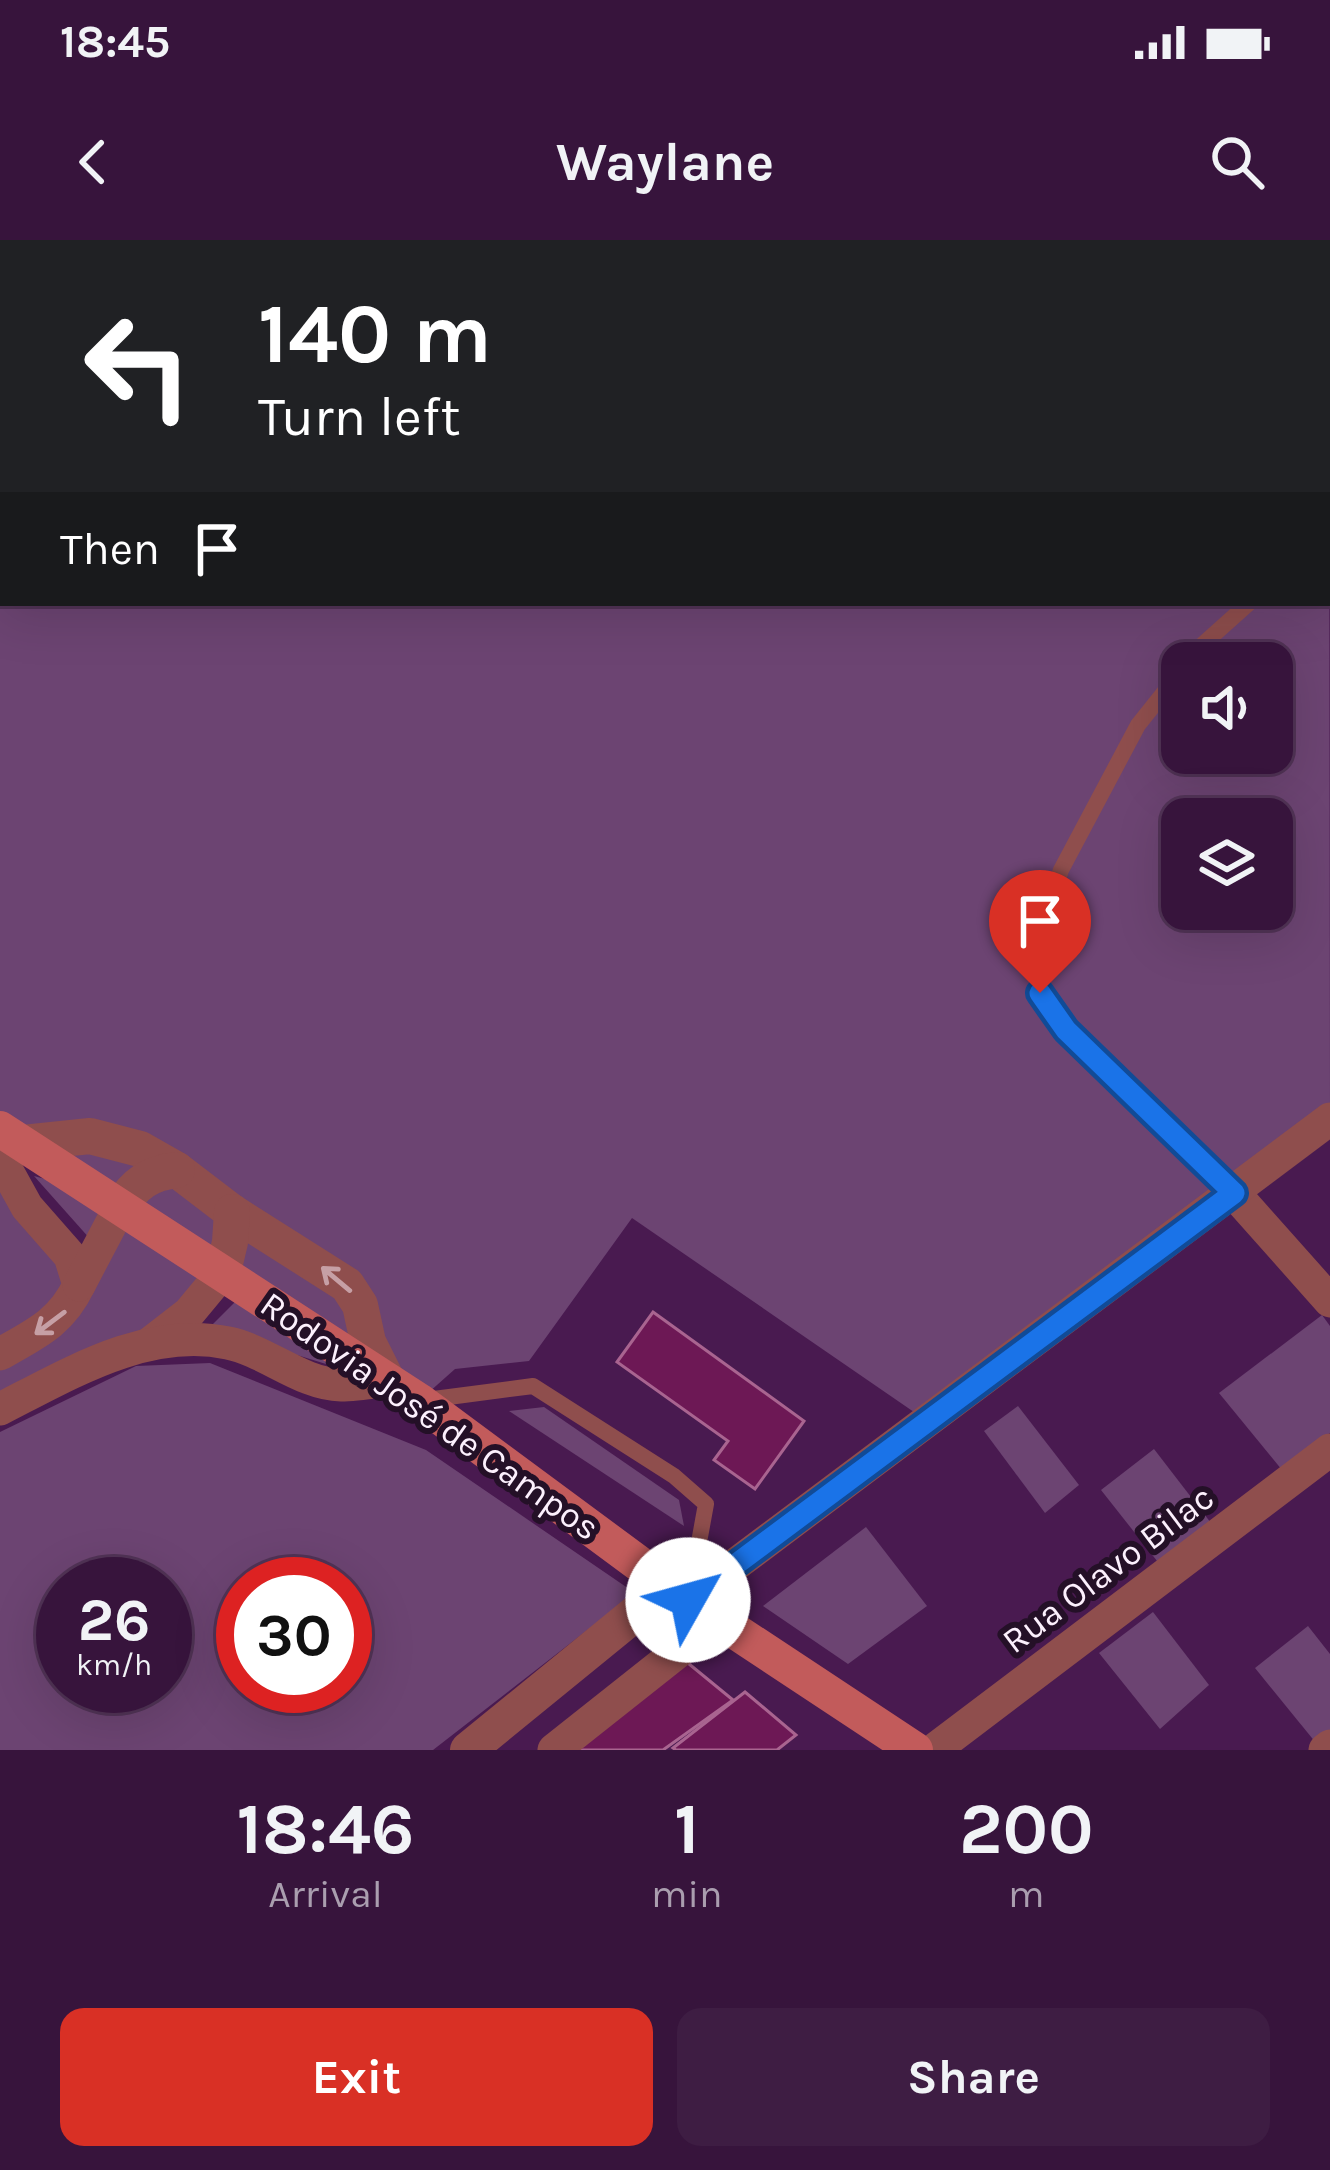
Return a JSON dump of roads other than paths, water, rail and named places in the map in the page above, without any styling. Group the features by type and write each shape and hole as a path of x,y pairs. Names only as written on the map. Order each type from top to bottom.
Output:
{"main road":[{"name":"Rodovia José de Campos","path":"8,1144 120,1207 388,1380 692,1602 915,1750"}],"street":[{"path":"468,1750 692,1602 1330,1119"},
{"path":"0,1409 99,1360 147,1345 195,1340 228,1343 299,1374 338,1385 388,1380 368,1342 360,1305 347,1285 232,1212 177,1170 140,1149 90,1136 8,1144 27,1207 70,1256 79,1286"},
{"path":"0,1354 68,1309 120,1207 143,1179 177,1170"},
{"path":"1234,1193 1330,1301"},
{"path":"147,1345 189,1313 223,1272 232,1212"},
{"name":"Rua Olavo Bilac","path":"934,1750 1330,1450"},
{"path":"554,1750 692,1602"}],"lane":[{"path":"1205,642 1246,606"},
{"path":"1161,696 1138,725 1061,870 1040,940 1040,993 1066,1030 1234,1193"},
{"path":"419,1401 533,1386 674,1476 706,1504 692,1602"}]}
